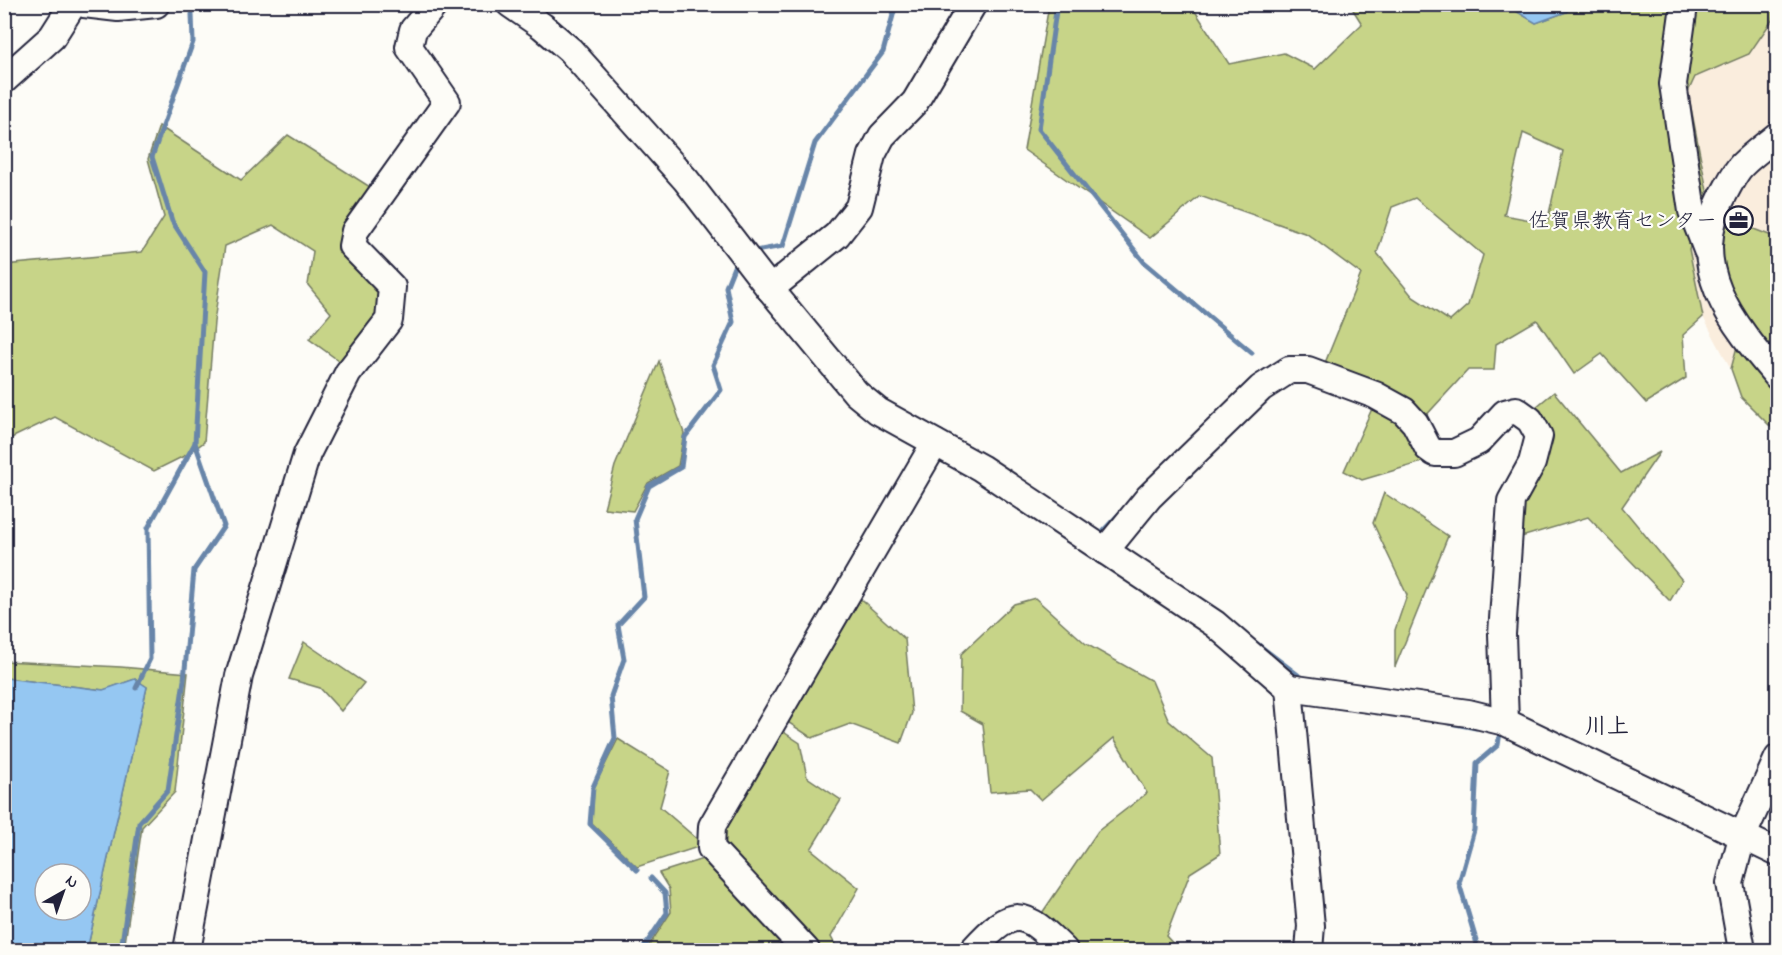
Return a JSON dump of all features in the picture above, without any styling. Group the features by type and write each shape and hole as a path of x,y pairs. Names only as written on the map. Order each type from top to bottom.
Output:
{"street":[{"path":"4,80 52,37 74,4"},
{"path":"84,4 118,8 156,4"},
{"path":"187,951 239,676 307,454 348,374 389,320 392,288 352,246 355,231 447,102 409,47 413,30 435,4"},
{"path":"510,4 542,26 570,50 686,180 770,289 856,393 878,411 981,468 1215,624 1289,688 1468,713 1505,722 1778,853"},
{"path":"770,289 837,235 859,207 872,155 882,136 915,102 973,4"},
{"path":"1684,6 1673,84 1692,211 1708,254 1717,292 1742,334 1778,377"},
{"path":"1708,254 1714,211 1740,166 1778,135"},
{"path":"1105,551 1149,496 1261,388 1289,370 1308,370 1375,395 1404,411 1415,423 1428,448 1435,453 1454,453 1479,441 1505,413 1516,410 1530,420 1539,436 1532,463 1511,501 1502,634 1505,722"},
{"path":"806,951 711,848 712,826 935,443"},
{"path":"1289,688 1311,926 1309,951"},
{"path":"1742,951 1730,883 1742,837 1778,758"},
{"path":"973,951 1006,919 1025,918 1046,932 1064,951"}],"shaded area":[{"name":"佐賀県教育センター","path":"1777,13 1777,427 1771,427 1741,397 1731,369 1703,317 1689,249 1707,191 1688,92 1695,77 1749,54"}],"green space":[{"path":"1049,5 1196,5 1195,11 1229,64 1284,53 1315,69 1362,24 1350,5 1506,5 1536,23 1566,12 1573,5 1777,5 1777,13 1749,54 1695,77 1688,92 1707,191 1689,249 1703,317 1683,335 1686,378 1646,403 1602,354 1574,374 1537,320 1496,344 1494,370 1468,370 1421,421 1323,368 1361,274 1307,234 1200,196 1150,238 1024,150","holes":["1523,133 1563,151 1547,223 1504,215","1415,198 1483,255 1468,305 1450,321 1413,297 1377,253 1392,207"]},
{"path":"159,126 241,180 288,135 378,192 344,241 386,290 382,317 346,366 309,339 331,313 308,285 313,251 273,225 225,246 214,322 204,442 188,454 154,471 55,417 5,441 4,265 142,252 164,217 148,159"},
{"path":"1728,219 1777,238 1777,427 1771,427 1741,397 1731,369 1743,324 1717,250"},
{"path":"659,361 684,433 678,466 648,483 633,511 604,508 615,466"},
{"path":"1554,392 1621,473 1660,452 1622,507 1682,580 1670,601 1588,517 1518,538 1530,412"},
{"path":"1375,402 1406,421 1429,460 1362,480 1344,471"},
{"path":"1384,493 1448,536 1395,667 1395,630 1407,595 1373,523"},
{"path":"854,593 905,639 912,713 901,743 850,724 812,738 783,719"},
{"path":"1035,598 1086,644 1152,681 1169,721 1212,758 1220,854 1190,873 1166,936 1179,950 1073,950 1038,919 1098,831 1147,793 1114,738 1041,800 1030,789 990,792 983,724 960,711 961,654 1014,604"},
{"path":"304,642 364,683 341,711 320,688 289,679"},
{"path":"4,661 188,673 175,792 142,827 124,950 87,950 147,687 135,679 104,690 5,678"},
{"path":"776,727 800,743 807,777 841,800 811,849 859,888 831,937 838,950 816,950 719,847 719,830"},
{"path":"618,739 670,771 660,807 704,845 637,867 592,823 594,787"},
{"path":"712,856 793,944 780,950 646,950 671,912 669,889 659,873"}],"water":[{"path":"1506,5 1573,5 1566,12 1536,23"},
{"path":"5,678 103,690 135,679 147,687 87,950 5,950"}],"waterway":[{"path":"755,251 783,246 815,143 883,52 896,4"},
{"path":"1057,4 1039,129 1144,262 1252,353"},
{"path":"136,688 150,659 148,528 195,443 205,272 172,221 152,157 193,42 192,14"},
{"path":"637,870 590,824 593,787 615,738 611,696 624,659 618,625 644,597 635,519 649,486 681,467 685,437 721,390 713,365 733,322 726,287 736,262"},
{"path":"121,950 139,823 168,790 184,680 194,570 224,526 195,443"},
{"path":"1102,532 1122,511"},
{"path":"1256,643 1298,675"},
{"path":"1450,723 1476,728"},
{"path":"1476,950 1476,940 1459,883 1474,830 1477,763 1498,745 1500,732 1497,731"},
{"path":"642,950 667,913 665,893 651,878"}],"place":[{"name":"佐賀県教育センター","path":"1738,220"}],"district":[{"name":"川上","path":"1607,725"}]}
